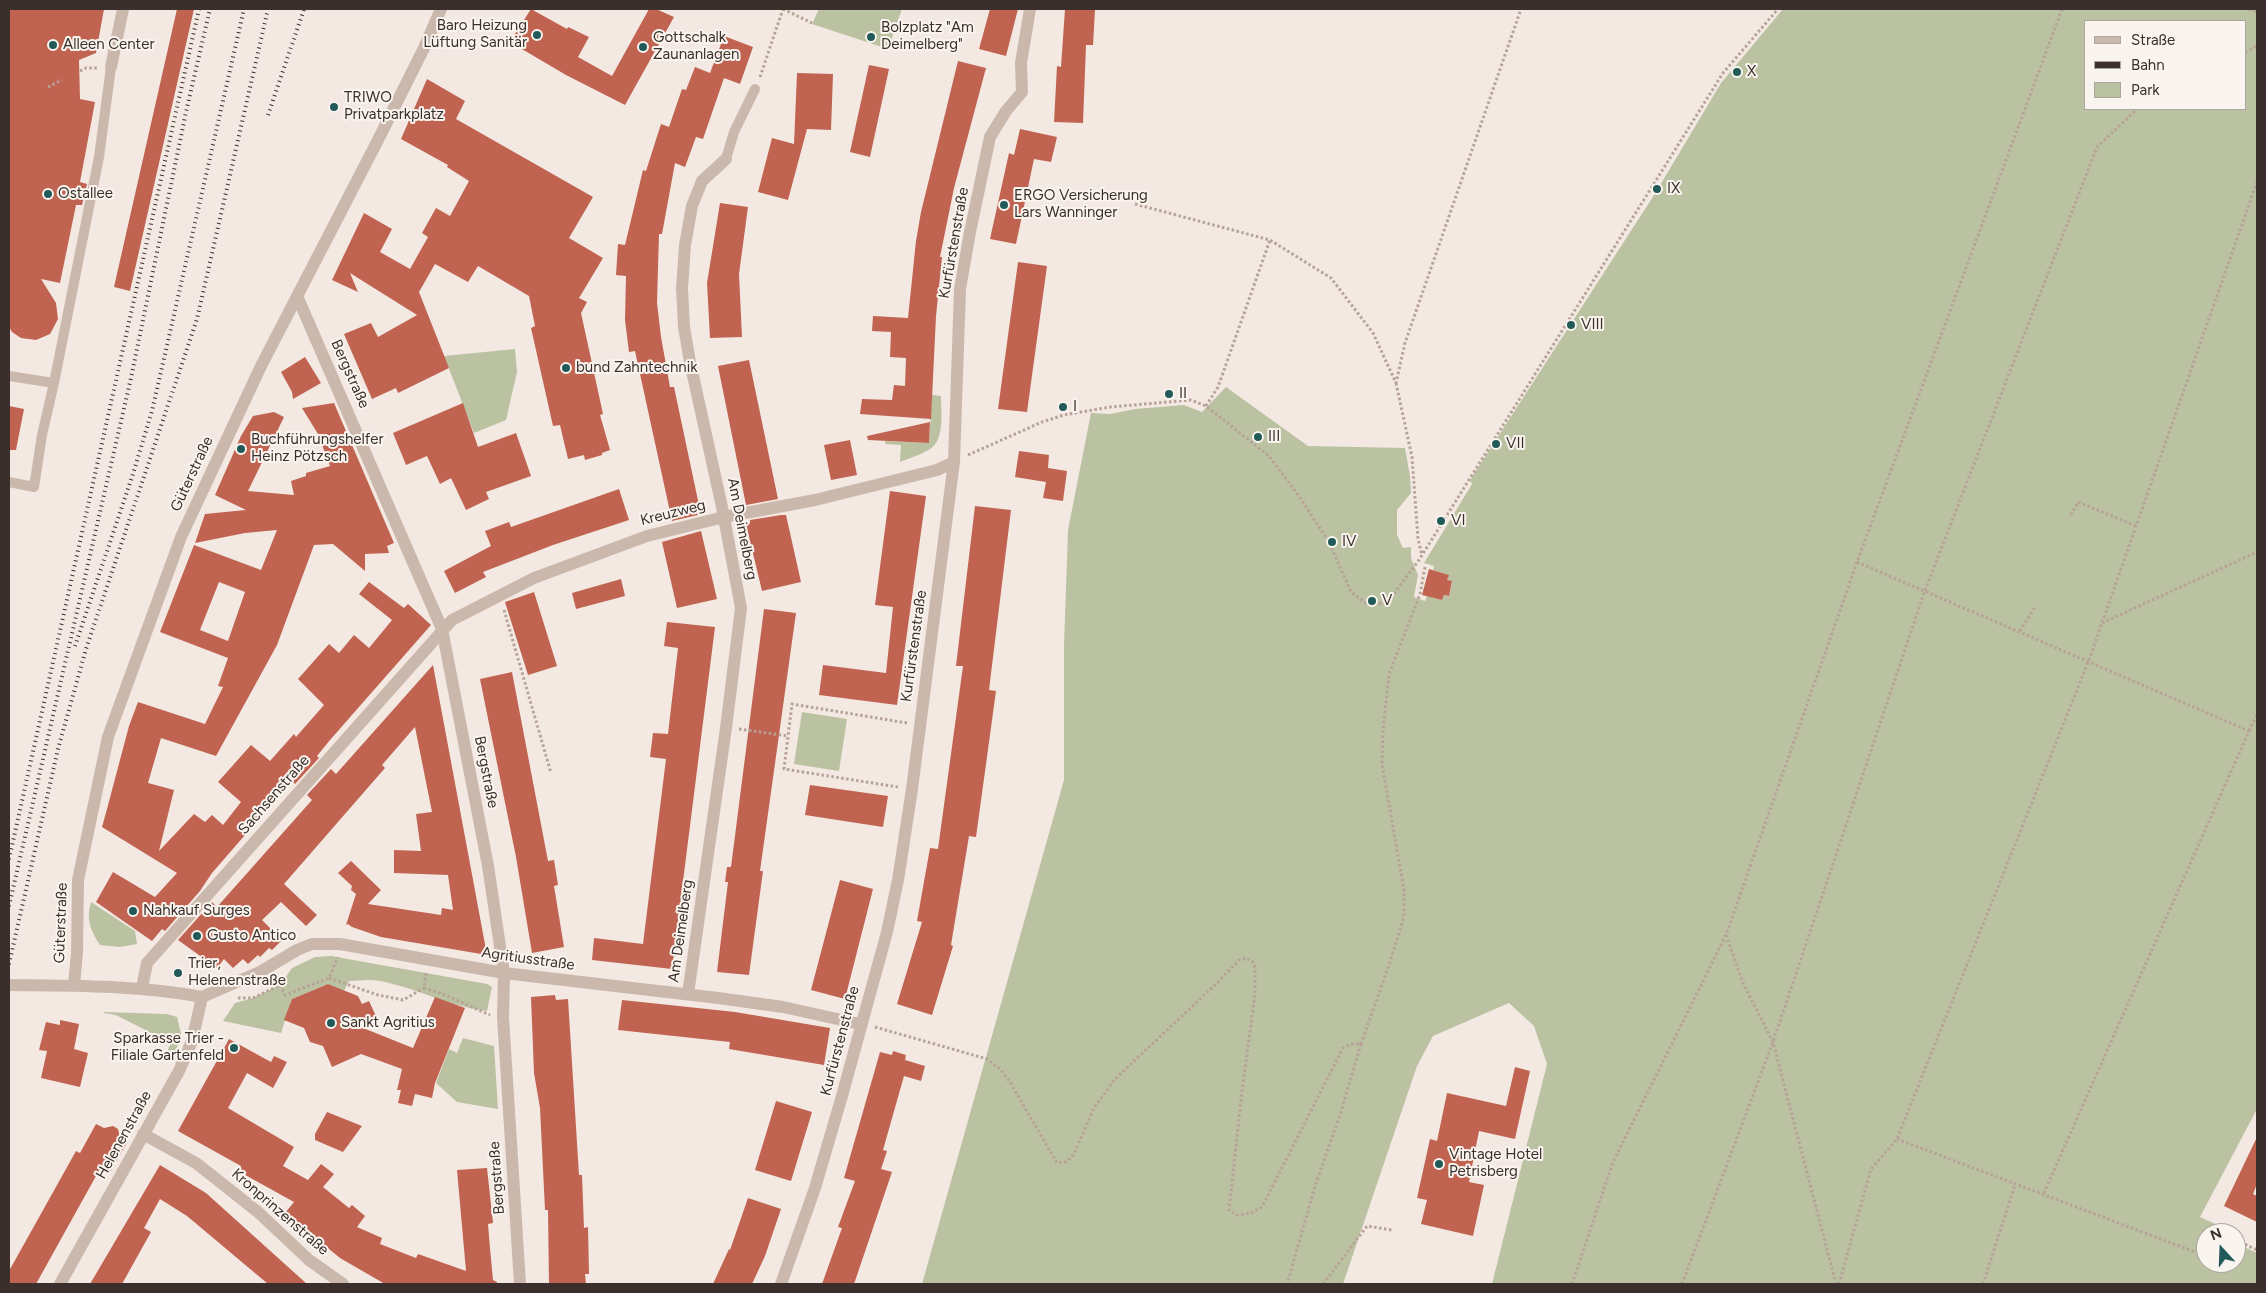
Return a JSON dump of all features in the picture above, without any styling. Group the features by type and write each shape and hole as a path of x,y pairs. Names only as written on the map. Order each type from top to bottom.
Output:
{"street":[{"path":"111,67 123,9"},
{"name":"Güterstraße","path":"74,985 77,952 78,880 108,737 181,537 261,366 424,48 441,9"},
{"name":"Kurfürstenstraße","path":"781,1284 815,1188 842,1096 866,1025 898,880 912,789 954,462 960,289 990,137 1006,111 1022,92 1021,63 1030,9"},
{"name":"Am Deimelberg","path":"688,994 741,608 724,517 690,362 684,327 682,288 685,245 692,206 702,181 726,159"},
{"name":"Bergstraße","path":"297,296 442,628 488,866 504,973 503,1018 520,1284"},
{"name":"Kreuzweg","path":"442,628 452,620 499,595 543,575 628,542 724,517 824,498 937,470 954,462"},
{"name":"Sachsenstraße","path":"142,988 147,963 442,628"},
{"name":"Agritiusstraße","path":"202,996 260,972 297,950 312,944 340,944 504,973 783,1007 866,1025"},
{"path":"9,985 142,988 202,996"},
{"name":"Helenenstraße","path":"60,1284 182,1063 192,1041 202,996"},
{"name":"Kronprinzenstraße","path":"143,1134 196,1163 258,1212 309,1260 343,1284"}],"lane":[{"path":"9,482 34,488 42,434 99,157 111,67"},
{"name":"Am Deimelberg","path":"726,159 734,132 755,89"},
{"path":"9,376 54,383"}],"path":[{"path":"755,89 783,9 812,23"},
{"path":"1396,383 1405,343 1521,9"},
{"path":"954,462 1042,422 1078,412 1191,400 1206,406 1269,456 1302,499 1330,544 1351,592 1367,604 1386,603 1422,555 1723,73 1778,9"},
{"path":"1572,1284 1614,1162 1726,935 1857,562 2062,9"},
{"path":"2249,9 2257,12"},
{"path":"48,87 62,80"},
{"path":"1682,1284 1773,1042 1924,593 2097,147 2136,110"},
{"path":"1837,1284 1871,1170 1897,1139 2089,660 2257,182"},
{"path":"1135,204 1270,240 1331,278 1373,333 1396,383 1412,456 1417,523 1422,555"},
{"path":"1206,406 1218,387 1270,240"},
{"path":"2071,515 2078,502 2136,526"},
{"path":"2102,623 2257,552"},
{"path":"1857,562 1924,593 2089,660 2250,731"},
{"path":"1287,1284 1316,1183 1340,1115 1361,1044 1390,966 1404,917 1404,890 1382,764 1383,731 1389,674 1420,594 1425,567"},
{"path":"499,595 551,773"},
{"path":"2020,631 2035,607"},
{"path":"903,788 784,769 792,704 910,724"},
{"path":"2043,1196 2257,715"},
{"path":"734,729 788,736"},
{"path":"1726,935 1743,983 1773,1042 1837,1284"},
{"path":"329,978 335,966 340,944"},
{"path":"866,1025 987,1059 1000,1069 1010,1082 1057,1163 1066,1162 1074,1154 1094,1108 1115,1079 1239,960 1246,958 1253,962 1255,968 1255,995 1229,1198 1230,1210 1237,1215 1251,1214 1262,1208 1343,1048 1351,1044 1361,1044"},
{"path":"424,988 428,960"},
{"path":"230,998 254,998 280,986 286,995 329,978 378,995 403,1000 424,988 445,995 491,1016 503,1018"},
{"path":"1897,1139 2043,1196 2196,1251"},
{"path":"1983,1284 2015,1185"},
{"path":"1323,1284 1366,1226 1392,1230"}],"green space":[{"name":"Bolzplatz \"Am Deimelberg\"","path":"819,9 902,9 888,49 812,24"},
{"path":"1783,9 2257,9 2257,1109 2200,1217 2213,1223 2196,1223 2196,1273 2246,1273 2246,1248 2257,1253 2257,1284 1492,1284 1547,1064 1534,1026 1509,1003 1433,1036 1417,1066 1343,1284 922,1284 1064,780 1064,646 1068,530 1091,413 1110,414 1135,409 1184,405 1202,412 1226,387 1308,446 1405,448 1411,493 1397,510 1397,535 1403,548 1411,547 1411,558 1418,575 1414,597 1425,601 1427,596 1442,600 1444,595 1449,596 1452,582 1447,580 1448,575 1433,570 1434,566 1424,563 1472,484 1470,480 1656,192 1721,83"},
{"path":"515,349 517,372 506,420 474,433 444,356"},
{"path":"932,395 941,396 941,425 938,439 930,449 900,462 901,445 885,444 885,441 929,443"},
{"path":"802,712 847,719 839,771 794,764"},
{"path":"91,902 135,931 137,944 120,947 100,945 90,924"},
{"path":"331,956 487,984 492,987 487,1011 460,1006 394,984 376,980 364,980 349,981 344,991 328,984 292,999 281,1033 223,1021 235,1003 253,998 280,985 292,968 315,957"},
{"path":"104,1012 167,1014 177,1017 181,1034 174,1058 166,1054 171,1043 116,1015"},
{"path":"463,1038 494,1046 498,1109 457,1102 436,1083 449,1049 457,1053"}],"building":[{"name":"Ostallee","path":"9,9 104,9 96,53 79,60 80,99 95,102 80,182 87,184 82,205 76,205 60,283 41,279 56,303 58,319 50,334 36,340 21,338 12,332 9,327"},
{"path":"177,9 194,9 130,291 114,287"},
{"name":"Gottschalk Zaunanlagen","path":"531,9 567,29 568,27 589,37 578,57 612,76 649,9 656,9 674,17 625,105 566,75 510,42"},
{"path":"990,9 1018,9 1006,56 979,49"},
{"path":"1065,9 1095,10 1093,45 1086,45 1083,123 1054,122 1057,66 1061,67"},
{"path":"724,36 753,47 740,84 724,78 703,139 696,137 685,167 675,163 662,234 659,234 657,303 661,337 670,387 674,387 700,510 697,511 698,515 672,521 635,351 629,352 625,320 626,276 616,275 618,244 625,245 643,170 646,171 661,124 669,127 682,89 686,90 695,67 710,73"},
{"path":"958,61 986,68 954,188 940,257 942,257 936,316 931,419 860,414 862,399 892,400 894,385 905,386 906,358 890,357 891,332 872,331 873,316 908,318 921,212"},
{"path":"869,65 889,69 870,157 850,152"},
{"path":"797,73 833,74 831,130 807,129 788,200 758,192 772,138 794,144"},
{"path":"427,79 465,101 456,119 593,197 569,238 603,258 579,298 587,302 581,313 603,414 600,415 610,450 602,453 602,455 585,460 584,455 568,459 560,425 553,426 531,328 535,326 529,296 478,266 468,282 435,264 419,292 449,368 398,393 396,388 372,399 344,334 371,323 378,337 417,315 350,273 358,292 332,280 364,213 392,229 380,252 410,269 428,237 422,233 436,208 450,216 469,181 447,167 448,165 401,139"},
{"path":"1020,129 1057,137 1051,162 1034,159 1016,244 990,239 1009,153 1014,155"},
{"path":"720,203 748,207 739,274 742,337 710,338 707,283"},
{"path":"1018,262 1047,266 1027,412 998,409"},
{"path":"305,357 321,383 293,399 292,392 281,372"},
{"path":"749,360 778,499 746,505 718,366"},
{"path":"334,403 394,543 387,546 389,553 365,554 365,571 333,544 314,545 277,645 216,756 161,738 148,783 174,790 159,851 194,814 205,822 212,815 223,825 241,802 218,782 251,745 270,761 294,734 296,737 324,705 298,679 329,644 339,653 354,635 369,648 392,620 359,594 369,582 404,608 408,604 431,625 330,740 317,756 319,758 295,784 292,781 212,873 200,891 165,931 162,929 152,941 96,902 113,872 155,897 177,873 102,827 129,726 138,702 205,724 223,687 218,686 228,658 160,632 194,545 261,570 277,530 245,533 195,543 205,514 246,510 215,495 241,436 253,416 274,412 284,417 248,491 294,495 291,481 306,476 306,473 330,466 318,434 302,408","holes":["219,582 245,592 228,641 200,630"]},
{"path":"463,403 478,447 516,433 531,476 486,492 489,499 466,510 451,478 440,484 427,456 406,465 393,433"},
{"path":"9,406 24,409 16,450 9,450"},
{"path":"930,422 929,443 868,440 867,436"},
{"path":"850,440 857,475 831,480 824,445"},
{"path":"1019,451 1049,455 1048,468 1067,471 1063,501 1043,498 1046,482 1015,477"},
{"path":"619,489 629,520 553,545 483,572 486,577 455,593 444,571 491,546 485,531 509,522 511,527"},
{"path":"890,491 926,496 897,705 819,695 823,665 886,673 893,607 875,605"},
{"path":"975,506 1011,510 989,690 996,691 976,837 969,836 951,945 953,946 932,1015 897,1004 922,922 917,921 930,848 938,849 963,666 956,666"},
{"path":"786,515 801,582 762,591 746,524 750,523 750,520"},
{"path":"701,531 717,599 677,608 662,542"},
{"path":"1429,569 1449,575 1447,580 1452,581 1449,596 1444,595 1442,600 1422,595"},
{"path":"621,579 625,596 576,609 572,593"},
{"path":"534,592 557,666 528,675 505,602"},
{"path":"764,609 796,613 760,871 763,871 749,975 717,972 728,882 725,882 727,867 731,867"},
{"path":"667,622 715,627 672,969 592,960 594,938 643,944 666,759 650,757 653,733 668,734 678,648 664,646"},
{"path":"433,665 487,955 381,937 348,924 346,925 356,894 351,890 352,886 338,873 351,861 381,890 368,904 441,915 442,908 453,910 448,875 394,873 394,850 421,851 416,814 432,812 415,727 382,765 385,768 284,884 317,915 306,926 281,902 262,920 282,940 272,950 269,948 260,957 258,955 248,964 243,959 233,968 224,959 217,968 178,940 212,902 217,907 312,800 307,795 331,769 336,774"},
{"path":"512,672 548,861 554,860 558,885 554,886 564,947 532,953 516,857 480,679"},
{"path":"810,785 888,796 883,827 805,815"},
{"path":"840,880 873,889 845,999 811,990"},
{"path":"328,984 358,996 362,1004 369,1001 376,1016 353,1024 413,1048 435,997 465,1008 435,1083 432,1098 415,1094 412,1106 398,1103 401,1090 397,1090 402,1069 361,1054 332,1067 323,1046 310,1042 304,1028 284,1020 292,999"},
{"path":"555,995 556,1000 568,999 579,1175 582,1175 584,1228 588,1227 589,1274 585,1274 586,1284 549,1284 548,1210 545,1210 540,1108 534,1073 531,997"},
{"path":"622,1000 735,1012 830,1028 824,1065 729,1049 730,1042 618,1030"},
{"path":"60,1020 79,1024 74,1049 88,1053 80,1087 41,1078 47,1051 39,1050 46,1022 60,1025"},
{"path":"229,1039 271,1062 274,1056 287,1062 273,1088 247,1073 228,1108 294,1147 283,1166 308,1180 321,1164 334,1174 323,1187 349,1208 352,1205 365,1216 357,1227 382,1238 380,1244 416,1258 418,1254 466,1271 457,1170 487,1168 493,1223 488,1224 490,1248 493,1280 497,1284 385,1284 340,1258 285,1213 294,1202 238,1171 241,1166 178,1131"},
{"path":"893,1051 906,1055 905,1060 925,1066 921,1081 904,1076 883,1150 887,1151 881,1169 892,1172 854,1284 822,1284 842,1228 838,1227 855,1181 844,1178 880,1052 892,1055"},
{"path":"1515,1067 1530,1071 1515,1139 1479,1131 1469,1182 1484,1185 1473,1236 1421,1224 1427,1200 1417,1198 1430,1139 1437,1141 1447,1093 1506,1106"},
{"path":"776,1101 812,1112 791,1181 755,1170"},
{"path":"327,1112 362,1126 343,1152 315,1140 315,1134"},
{"path":"96,1124 104,1128 113,1126 118,1129 120,1137 128,1141 110,1172 101,1167 36,1284 9,1284 9,1271 76,1151 80,1153"},
{"path":"2257,1137 2257,1184 2253,1194 2257,1196 2257,1222 2224,1206"},
{"path":"160,1165 206,1193 307,1284 268,1284 187,1216 160,1199 144,1228 151,1232 122,1284 90,1284"},
{"path":"748,1198 781,1209 765,1256 752,1284 713,1284 730,1250"}],"railway":[{"path":"9,859 199,9"},
{"path":"9,906 131,378 186,112 210,9"},
{"path":"75,646 132,477 152,411 244,9"},
{"path":"9,964 58,749 86,649 197,319 268,9"},
{"path":"268,115 304,9"}],"place":[{"name":"Baro Heizung Lüftung Sanitär","path":"537,35"},
{"name":"Bolzplatz \"Am Deimelberg\"","path":"871,37"},
{"name":"Alleen Center","path":"53,45"},
{"name":"Gottschalk Zaunanlagen","path":"643,47"},
{"name":"X","path":"1737,72"},
{"name":"TRIWO Privatparkplatz","path":"334,107"},
{"name":"IX","path":"1657,189"},
{"name":"Ostallee","path":"48,194"},
{"name":"ERGO Versicherung Lars Wanninger","path":"1004,205"},
{"name":"VIII","path":"1571,325"},
{"name":"bund Zahntechnik","path":"566,368"},
{"name":"II","path":"1169,394"},
{"name":"I","path":"1063,407"},
{"name":"III","path":"1258,437"},
{"name":"VII","path":"1496,444"},
{"name":"Buchführungshelfer Heinz Pötzsch","path":"241,449"},
{"name":"VI","path":"1441,521"},
{"name":"IV","path":"1332,542"},
{"name":"V","path":"1372,601"},
{"name":"Nahkauf Surges","path":"133,911"},
{"name":"Gusto Antico","path":"197,936"},
{"name":"Trier, Helenenstraße","path":"178,973"},
{"name":"Sankt Agritius","path":"331,1023"},
{"name":"Sparkasse Trier - Filiale Gartenfeld","path":"234,1048"},
{"name":"Vintage Hotel Petrisberg","path":"1439,1164"}]}
